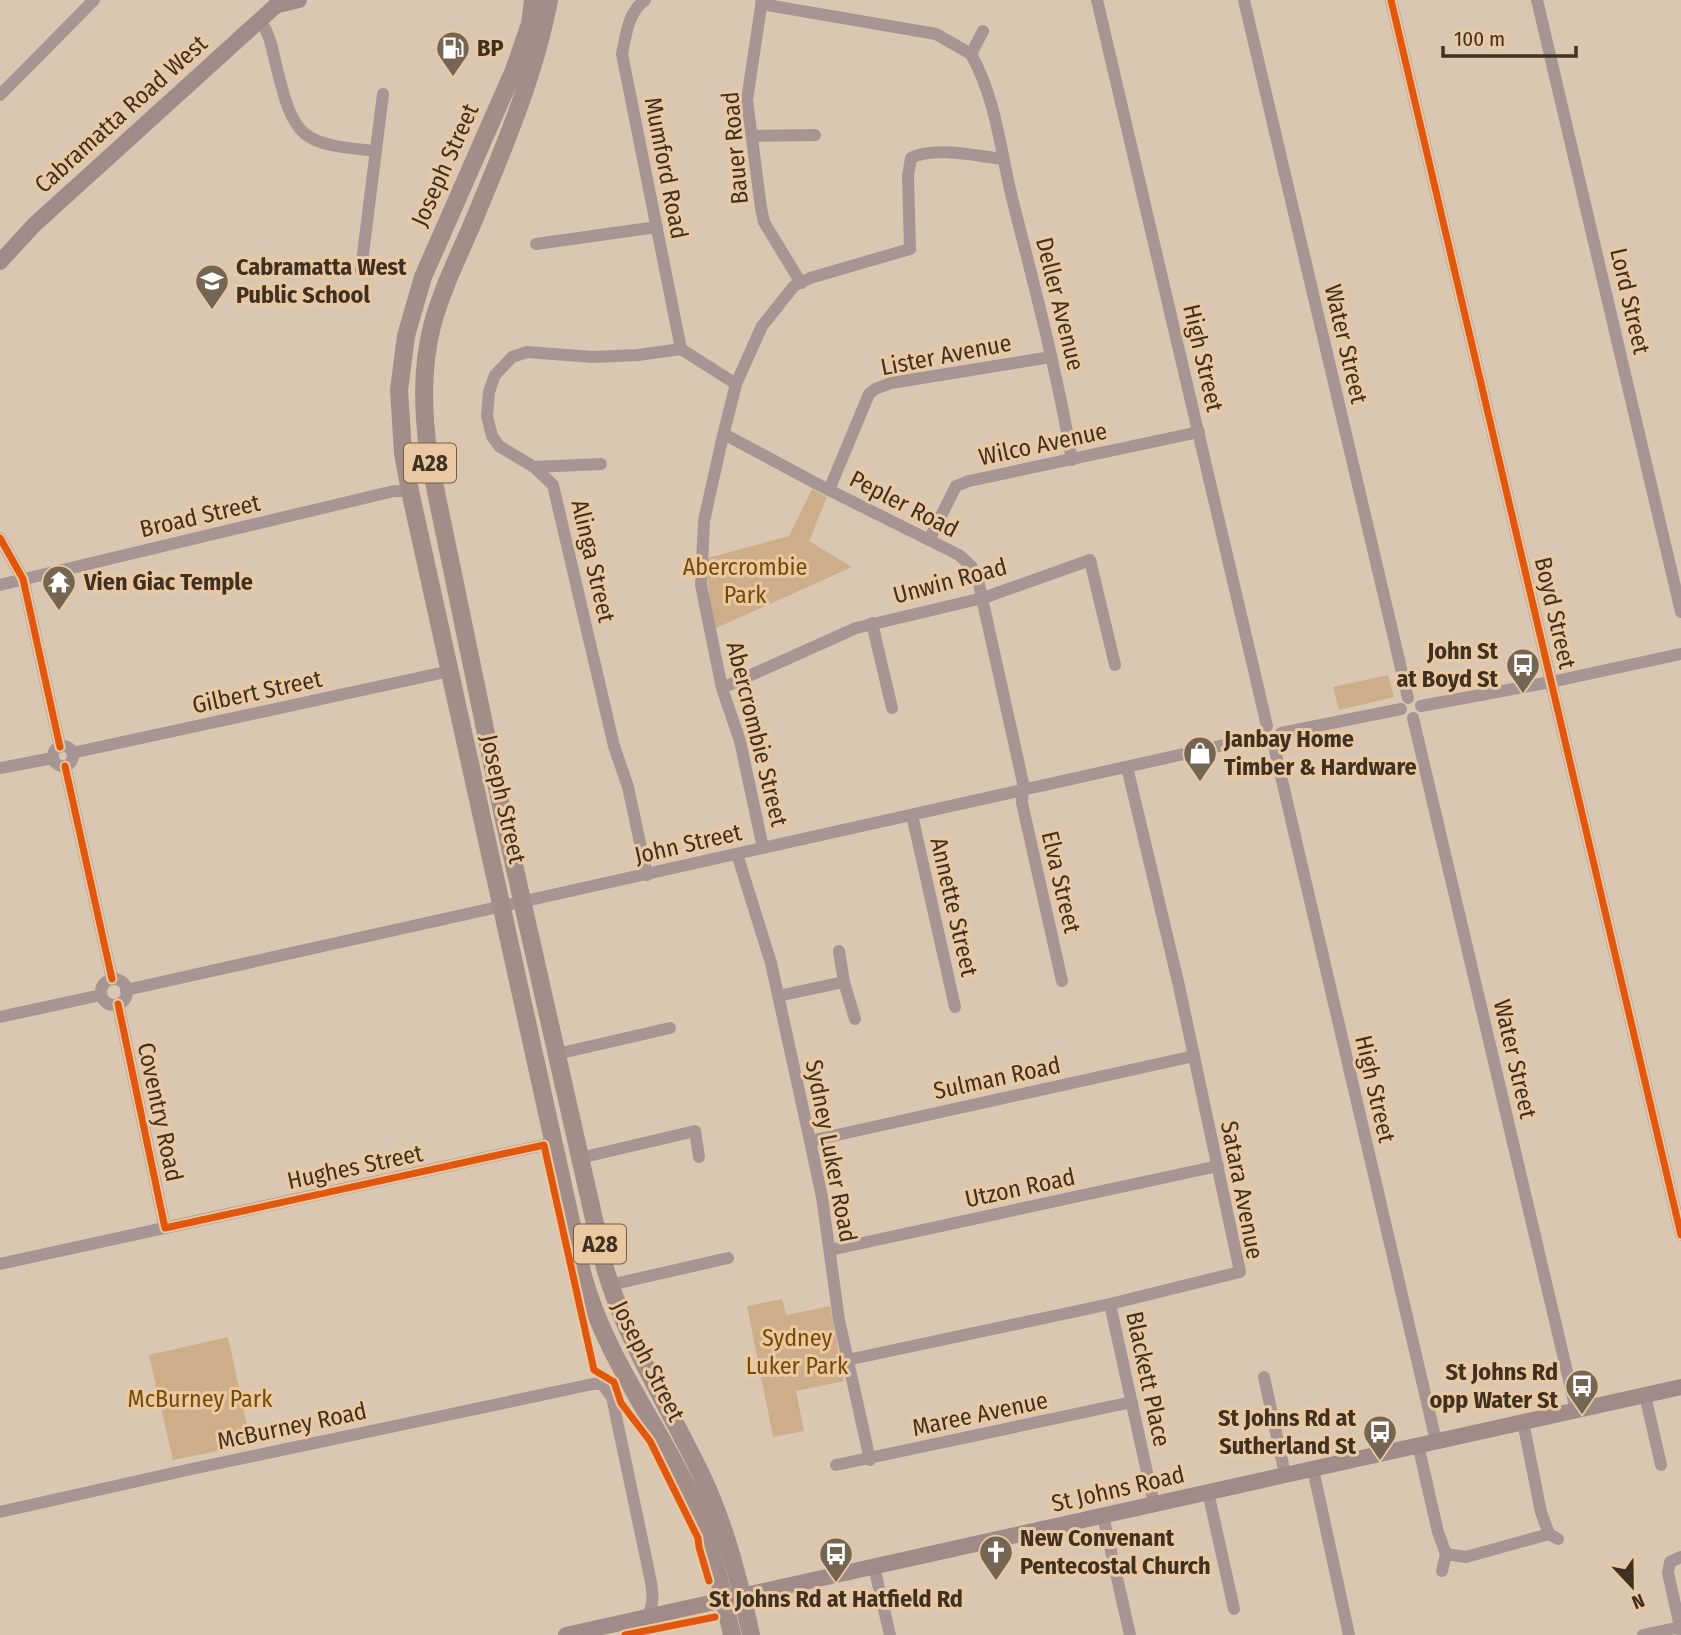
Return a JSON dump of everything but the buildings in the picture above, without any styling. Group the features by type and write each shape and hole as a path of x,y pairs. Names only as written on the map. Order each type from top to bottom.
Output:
{"highway":[{"name":"Joseph Street","path":"533,0 530,24 514,70 423,277 406,336 399,390 401,433 410,491 578,1258 593,1311 696,1507 710,1546 724,1601"},
{"name":"Joseph Street","path":"549,0 543,33 516,120 448,281 432,326 424,376 424,415 429,458 503,816 610,1284 630,1336 712,1499 743,1596"},
{"name":"A28","path":"743,1596 751,1635"},
{"name":"A28","path":"724,1601 732,1635"}],"main road":[{"name":"Cabramatta Road West","path":"0,262 34,225 278,2 299,0"},
{"name":"St Johns Road","path":"566,1635 1681,1387"}],"street":[{"path":"0,95 94,0"},
{"name":"Mumford Road","path":"645,0 639,4 628,24 622,54 681,349"},
{"name":"High Street","path":"1097,0 1267,726"},
{"name":"Water Street","path":"1244,0 1404,704"},
{"name":"Boyd Street","path":"1391,0 1681,1235"},
{"name":"Lord Street","path":"1537,0 1681,612"},
{"path":"761,2 936,34 971,54 983,31"},
{"name":"Bauer Road","path":"761,2 747,100 764,222 801,283"},
{"path":"260,20 268,31 283,93 296,125 307,137 319,142 341,148 376,151"},
{"name":"Deller Avenue","path":"971,54 982,75 996,115 1003,159 1062,404 1072,460"},
{"path":"360,270 383,94"},
{"path":"752,136 816,135"},
{"name":"Abercrombie Street","path":"763,848 742,748 722,688 704,606 701,562 704,521 736,384 762,326 794,286 910,249 908,176 911,158 921,153 938,152 1003,159"},
{"path":"537,244 657,227"},
{"path":"681,349 736,384"},
{"name":"Alinga Street","path":"647,875 628,787 614,746 554,485 534,467 499,446 492,436 487,416 489,392 495,375 512,357 527,352 593,357 681,349"},
{"name":"Lister Avenue","path":"829,490 869,394 875,389 891,383 1051,358"},
{"name":"Wilco Avenue","path":"929,540 956,486 1199,432"},
{"name":"Pepler Road","path":"723,434 960,555 971,566 983,598 1022,779 1022,791"},
{"path":"534,467 601,464"},
{"name":"Broad Street","path":"0,585 371,496 410,491"},
{"path":"0,538 23,579 56,753 58,765 65,766 72,760 72,753 68,748 56,753 0,768"},
{"name":"Unwin Road","path":"722,688 838,635 872,623 983,598 1090,560 1115,665"},
{"path":"872,623 892,708"},
{"path":"1421,706 1681,655 1681,645"},
{"name":"Gilbert Street","path":"72,753 450,671"},
{"path":"1281,733 1416,699 1421,706 1419,714 1413,718 1406,717 1404,704"},
{"name":"Water Street","path":"1413,718 1576,1410"},
{"path":"1267,726 1277,727 1281,733 1280,741 1274,746 1265,746 1260,737 1260,731 1267,726"},
{"name":"John Street","path":"126,990 1260,737"},
{"name":"High Street","path":"1274,746 1436,1441"},
{"path":"65,766 112,979"},
{"name":"Satara Avenue","path":"847,1360 1110,1304 1240,1272 1194,1056 1127,767"},
{"name":"Elva Street","path":"1022,791 1022,803 1062,981"},
{"name":"Annette Street","path":"912,815 955,1007"},
{"name":"Sydney Luker Road","path":"737,854 764,937 810,1141 830,1250 839,1320 870,1460"},
{"path":"839,951 844,982 855,1019"},
{"path":"112,979 118,980 126,990 124,1000 117,1004 107,1003 101,995 103,985 112,979"},
{"path":"778,996 844,982"},
{"path":"0,1017 101,995"},
{"name":"Coventry Road","path":"117,1004 165,1228"},
{"path":"556,1054 670,1028"},
{"name":"Sulman Road","path":"810,1141 1194,1056"},
{"path":"580,1158 695,1131 699,1157"},
{"name":"Hughes Street","path":"0,1265 553,1143"},
{"name":"Utzon Road","path":"830,1250 1218,1166"},
{"path":"610,1284 728,1258"},
{"name":"Blackett Place","path":"1110,1304 1154,1504"},
{"path":"1264,1377 1285,1474"},
{"name":"McBurney Road","path":"0,1512 593,1384"},
{"name":"Joseph Street","path":"593,1384 602,1384 611,1397 651,1582 653,1597 651,1611 646,1618"},
{"path":"1645,1395 1661,1465"},
{"name":"Maree Avenue","path":"836,1465 870,1460 1132,1402"},
{"path":"1446,1555 1466,1557 1553,1536 1541,1512 1523,1422"},
{"path":"1418,1445 1446,1555 1442,1571"},
{"path":"1313,1469 1349,1635"},
{"path":"1209,1492 1234,1609"},
{"path":"1103,1516 1130,1635"},
{"path":"1643,1635 1681,1629 1668,1573 1670,1562 1681,1557"},
{"path":"874,1567 890,1635"},
{"name":"Joseph Street","path":"651,1582 665,1604 681,1610"}],"green space":[{"name":"Abercrombie Park","path":"812,489 827,497 809,541 852,567 714,629 708,585 708,558 789,536"},
{"path":"1388,675 1394,697 1339,710 1333,687"},
{"name":"Sydney Luker Park","path":"782,1299 786,1315 830,1306 844,1381 796,1391 804,1431 773,1437 747,1306"},
{"name":"McBurney Park","path":"228,1337 251,1444 173,1460 149,1355"}],"cycle path":[{"path":"1391,0 1681,1235"},
{"path":"0,538 23,579 60,747"},
{"path":"65,766 112,979"},
{"path":"118,1004 165,1228 544,1145 594,1370 614,1382 621,1403 650,1441 698,1538 709,1581"},
{"path":"625,1635 715,1617"}],"place":[{"name":"BP","path":"453,78"},
{"name":"Cabramatta West Public School","path":"212,311"},
{"name":"Vien Giac Temple","path":"59,612"},
{"name":"John St at Boyd St","path":"1523,695"},
{"name":"Janbay Home Timber & Hardware","path":"1200,783"},
{"name":"St Johns Rd opp Water St","path":"1582,1416"},
{"name":"St Johns Rd at Sutherland St","path":"1380,1462"},
{"name":"New Convenant Pentecostal Church","path":"996,1582"},
{"name":"St Johns Rd at Hatfield Rd","path":"836,1584"}]}
